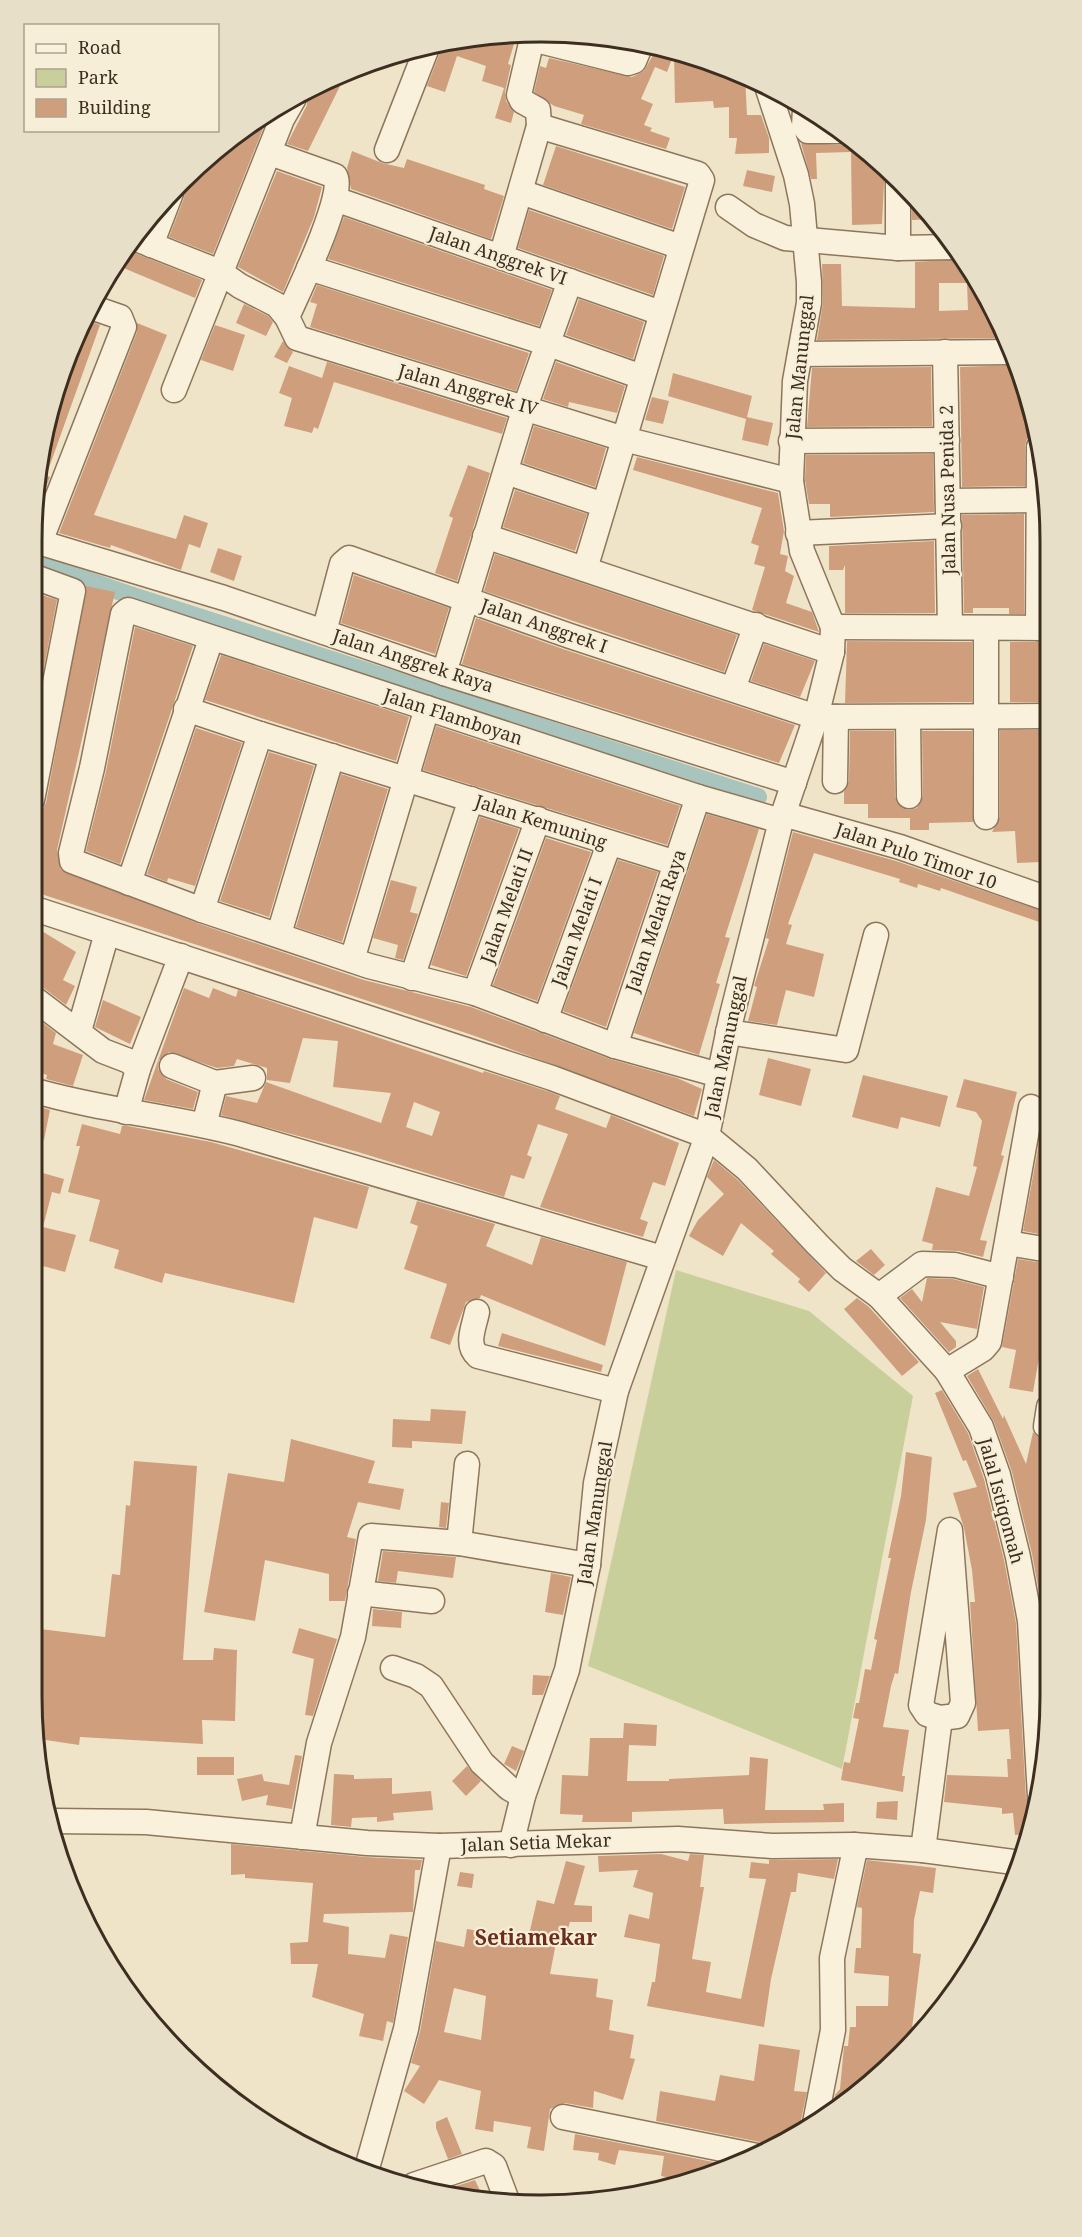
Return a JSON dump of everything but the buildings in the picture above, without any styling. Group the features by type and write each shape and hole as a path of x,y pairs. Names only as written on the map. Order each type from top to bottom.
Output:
{"street":[{"path":"501,257 539,126 538,110 522,100 519,95 531,42"},
{"path":"544,42 628,63 634,61 638,52"},
{"path":"387,150 424,56"},
{"name":"Jalan Manunggal","path":"511,1845 523,1796 567,1670 588,1565 596,1483 616,1392 706,1136 729,1032 787,804 826,717 833,627 809,572 798,533 790,481 791,441 800,354 809,303 806,241 796,175 771,98"},
{"path":"174,390 285,113"},
{"path":"805,118 804,126 808,131 825,131"},
{"path":"539,126 700,175 701,183 585,569"},
{"path":"142,241 220,272 240,286 277,305 287,317 309,268 335,199 337,177 270,153"},
{"path":"521,192 681,247"},
{"path":"898,192 898,248"},
{"name":"Jalan Anggrek VI","path":"335,199 661,313"},
{"path":"728,207 773,233 806,241 898,248 944,247"},
{"path":"309,268 546,343 642,377"},
{"path":"444,673 525,407 570,281"},
{"path":"42,525 124,327 120,317 99,310"},
{"name":"Jalan Anggrek IV","path":"287,317 297,338 312,343 624,439 790,481"},
{"name":"Jalan Nusa Penida 2","path":"945,352 950,627"},
{"path":"800,354 1003,352"},
{"path":"791,441 947,440"},
{"path":"506,472 604,505"},
{"path":"948,501 1038,500"},
{"path":"798,533 949,526"},
{"path":"485,536 832,652"},
{"name":"Jalan Anggrek Raya","path":"42,543 224,598 444,673 787,804"},
{"name":"Jalan Anggrek I","path":"324,632 342,564 346,559 733,689 826,717 1040,716"},
{"path":"42,580 73,591 42,749"},
{"name":"Jalan Flamboyan","path":"129,883 80,866 71,858 125,610 698,797 787,804"},
{"path":"733,689 756,625"},
{"path":"833,627 1040,628"},
{"path":"986,628 986,817"},
{"path":"211,639 129,883 352,960 412,978 476,993 615,1046 719,1075"},
{"path":"352,960 427,708"},
{"name":"Jalan Kemuning","path":"186,709 260,735 676,863"},
{"path":"826,717 835,781"},
{"path":"908,718 909,796"},
{"path":"202,910 260,735"},
{"path":"279,934 332,756"},
{"name":"Jalan Melati Raya","path":"615,1046 698,797"},
{"path":"412,978 471,800"},
{"name":"Jalan Pulo Timor 10","path":"787,804 1040,896"},
{"name":"Jalan Melati II","path":"476,993 538,819"},
{"name":"Jalan Melati I","path":"545,1020 609,844"},
{"name":"Jalal Istiqomah","path":"42,911 552,1077 706,1136 747,1169 842,1269 879,1296 947,1371 981,1426 998,1476 1018,1557 1030,1621 1037,1748"},
{"path":"79,1031 107,933"},
{"path":"729,1032 846,1050 876,935"},
{"path":"126,1112 138,1069 181,956"},
{"path":"42,1004 103,1051 129,1062 138,1069"},
{"path":"172,1066 215,1083 253,1078"},
{"path":"204,1125 215,1083"},
{"path":"42,1091 126,1112 204,1125 318,1155 662,1258"},
{"path":"947,1371 983,1349 989,1342 1031,1107"},
{"path":"1008,1243 1040,1248"},
{"path":"879,1296 922,1264 955,1265 1001,1277"},
{"path":"477,1312 470,1343 472,1351 478,1356 616,1392"},
{"path":"459,1543 467,1464"},
{"path":"950,1530 963,1703 957,1716 940,1718 927,1714 921,1705 950,1530"},
{"path":"302,1837 319,1743 353,1637 371,1536 459,1543 588,1565"},
{"path":"360,1593 432,1600"},
{"path":"393,1668 416,1676 431,1686 482,1763 509,1788 523,1796"},
{"path":"923,1850 940,1718"},
{"name":"Jalan Setia Mekar","path":"58,1821 146,1822 302,1837 439,1846 678,1839 772,1846 854,1845 923,1850 1012,1862"},
{"path":"817,2111 833,2030 832,1958 854,1845"},
{"path":"368,2164 406,2029 439,1846"},
{"path":"563,2117 741,2153"},
{"path":"426,2181 486,2161 494,2166 504,2194"}],"green space":[{"path":"676,1270 809,1311 913,1396 842,1769 588,1666"}],"waterway":[{"path":"42,564 127,594 758,797"}],"district":[{"name":"Setiamekar","path":"536,1938"}]}
